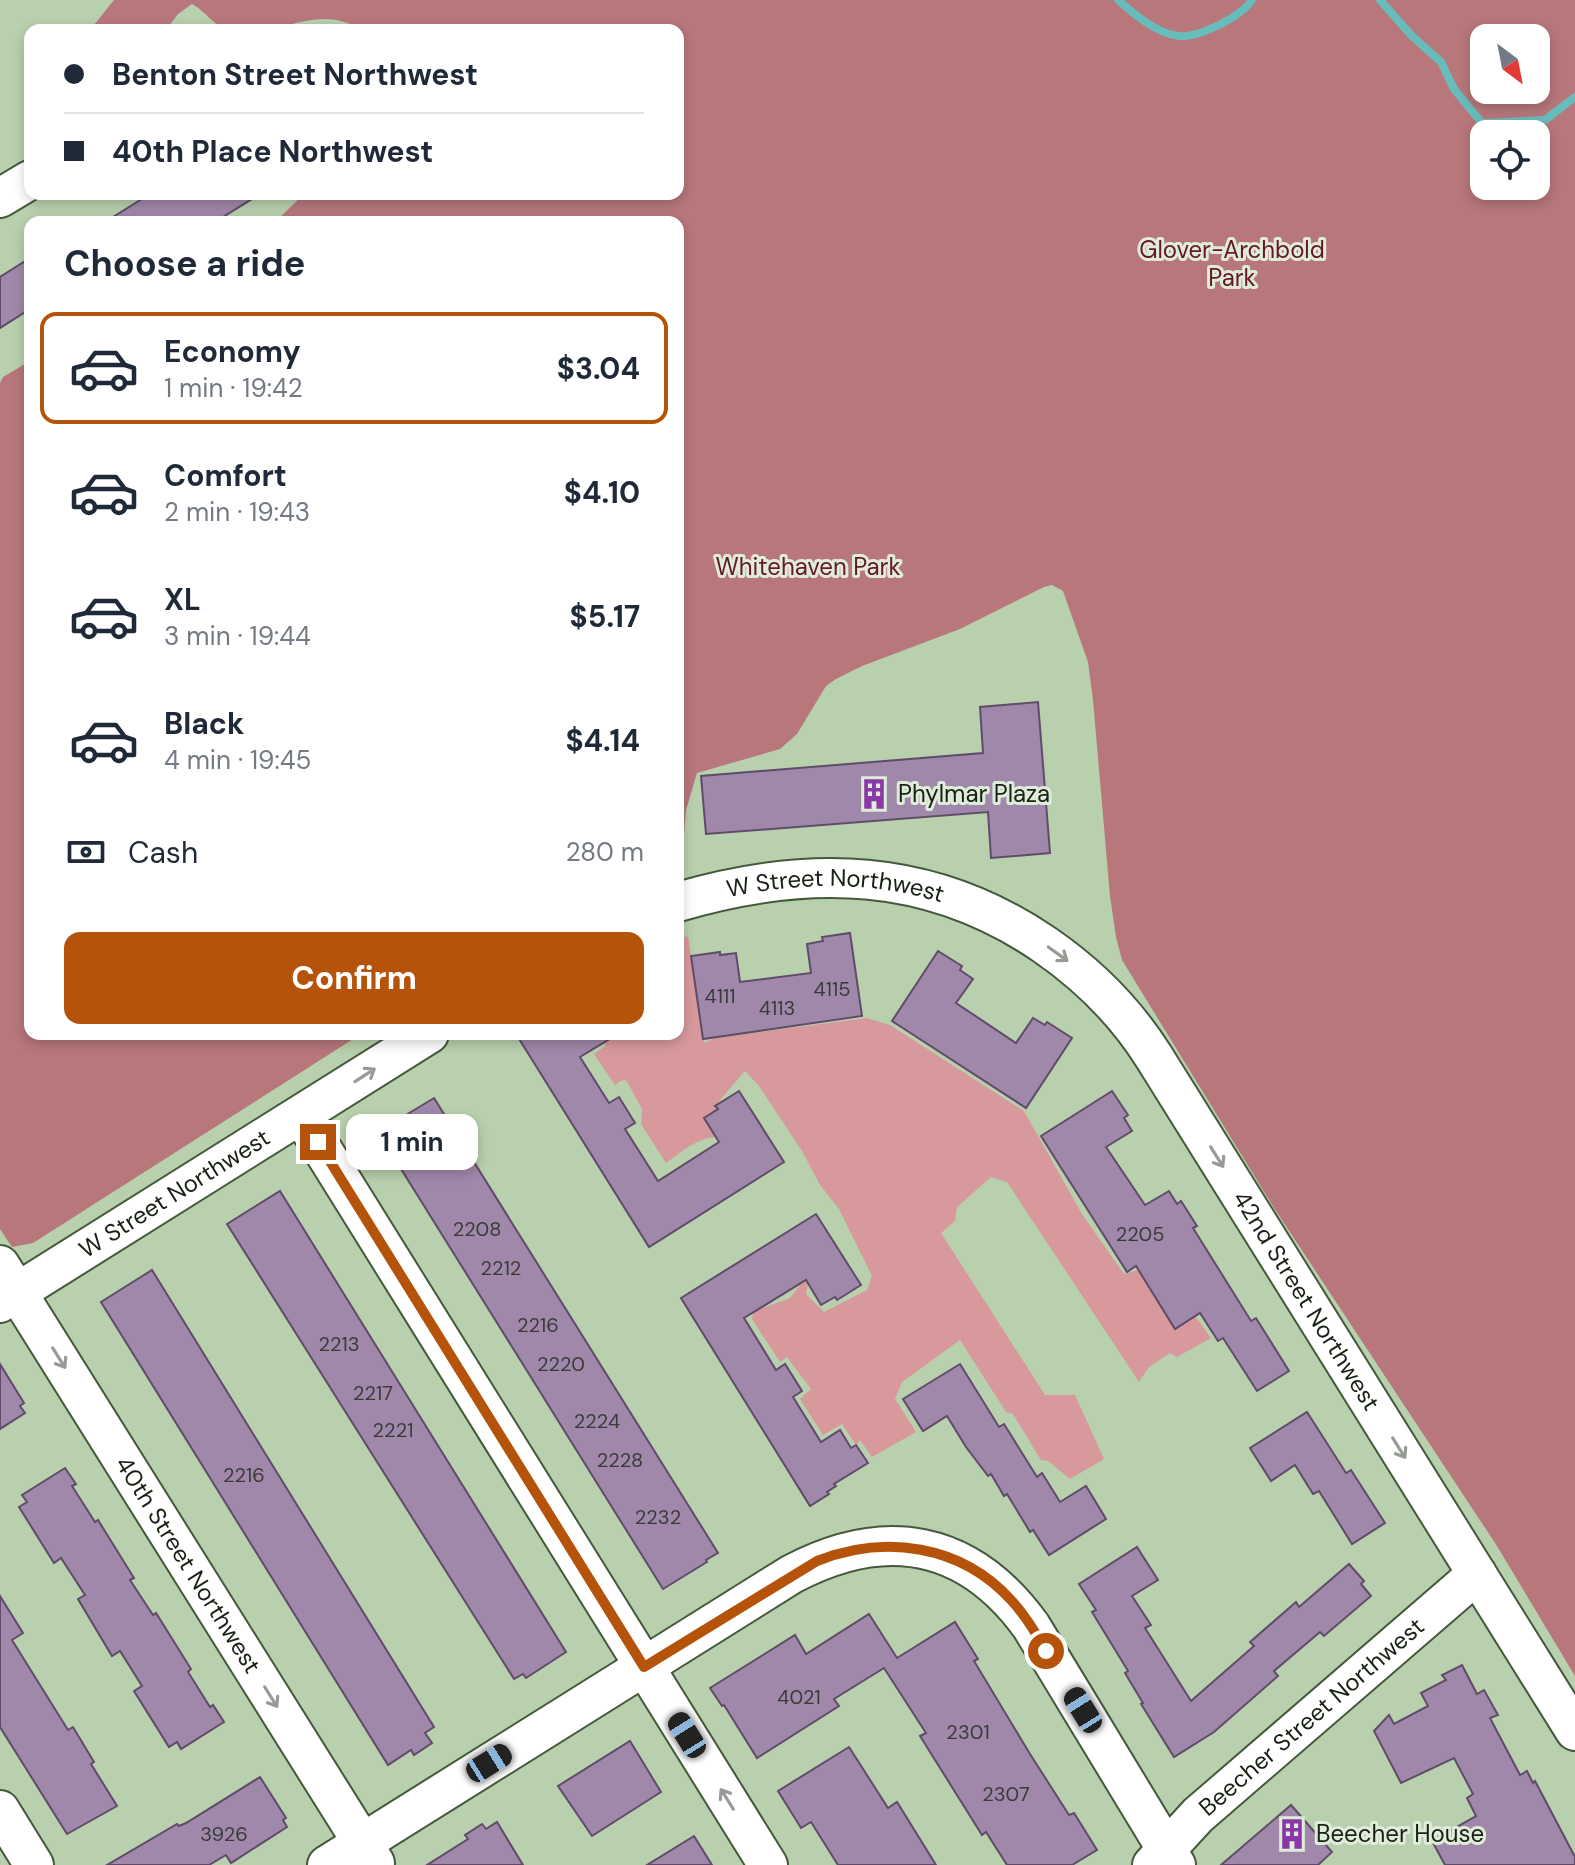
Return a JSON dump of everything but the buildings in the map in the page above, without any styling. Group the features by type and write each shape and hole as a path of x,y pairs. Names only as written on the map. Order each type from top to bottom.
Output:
{"street":[{"path":"0,198 24,184"},
{"name":"W Street Northwest","path":"684,901 772,881 844,877 879,879 926,888 992,913"},
{"name":"42nd Street Northwest","path":"992,913 1034,937 1074,966 1111,998 1130,1020 1575,1731"},
{"name":"W Street Northwest","path":"6,1287 301,1115 420,1040"},
{"path":"301,1115 768,1865"},
{"name":"40th Street Northwest","path":"6,1287 369,1854"},
{"path":"327,1865 369,1854 644,1667 792,1574 831,1555 872,1546 918,1548 963,1564 1004,1592 1031,1626 1165,1859"},
{"name":"Beecher Street Northwest","path":"1165,1859 1208,1806 1477,1574"},
{"path":"0,1810 34,1865"}],"shaded area":[{"path":"688,936 704,1043 714,1038 867,1018 890,1025 1024,1111 1082,1214 1124,1274 1138,1270 1175,1328 1195,1316 1211,1338 1177,1357 1170,1353 1149,1367 1139,1382 1007,1182 991,1177 957,1207 955,1221 941,1233 1045,1395 1075,1395 1104,1459 1070,1479 1048,1461 1041,1460 1013,1414 1006,1412 960,1340 902,1382 895,1399 916,1432 872,1457 860,1440 856,1445 842,1424 823,1435 800,1399 811,1389 787,1357 780,1362 752,1319 753,1312 790,1298 809,1279 806,1294 824,1312 867,1290 872,1276 839,1209 820,1185 802,1151 759,1086 745,1071 716,1105 718,1109 704,1118 716,1137 695,1143 666,1163 641,1124 642,1109 626,1080 615,1085 594,1054 606,1046 602,1040 684,1040 684,937"}],"green space":[{"name":"Glover-Archbold Park","path":"114,0 1575,0 1575,1676 1497,1546 1274,1208 1122,960 1110,896 1088,662 1063,591 1052,585 1044,587 960,629 836,679 826,686 797,734 780,749 697,773 686,810 684,834 684,216 281,216 298,200 684,200 684,24 348,24 327,19 294,24 217,24 192,4 170,24 95,24"},
{"path":"24,365 24,1040 352,1040 33,1243 12,1247 0,1229 0,383 3,377"}],"waterway":[{"path":"1118,0 1154,27 1179,36 1219,25 1239,13 1252,0"},
{"path":"1380,0 1411,35 1441,62 1454,89 1482,123 1545,120 1575,97"}],"place":[{"name":"Phylmar Plaza","path":"874,794"},
{"name":"Beecher House","path":"1292,1834"}],"route":[{"path":"318,1142 644,1667 817,1561 845,1551 881,1545 930,1551 980,1573 1014,1603 1046,1651"}],"park label":[{"name":"Whitehaven Park","path":"808,567"}]}
